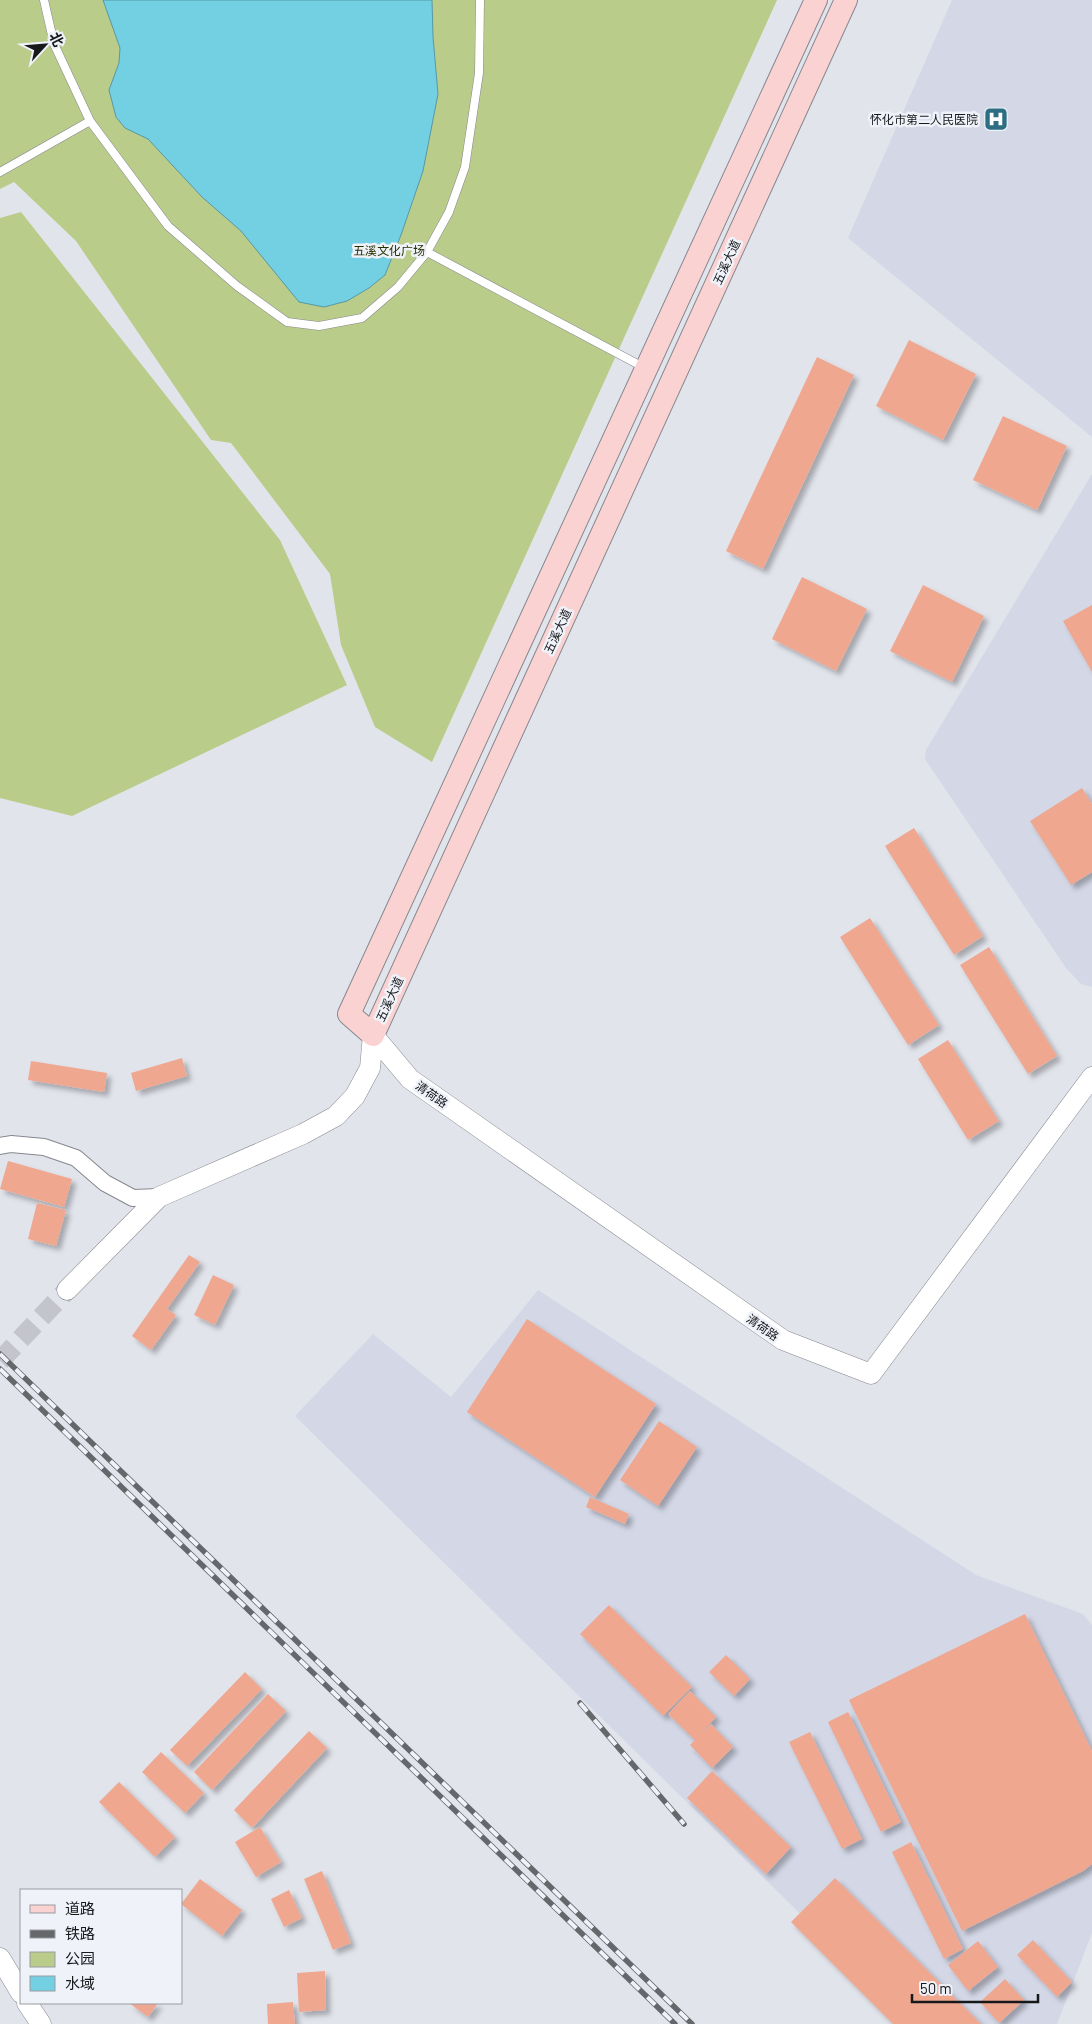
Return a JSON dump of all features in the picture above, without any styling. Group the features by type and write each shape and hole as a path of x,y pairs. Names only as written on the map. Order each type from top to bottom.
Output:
{"main road":[{"name":"五溪大道","path":"816,0 349,1014 373,1035 846,0"}],"street":[{"name":"清荷路","path":"373,1035 410,1079 783,1340 871,1374 1092,1077"},
{"path":"0,1146 11,1144 44,1147 76,1158 105,1183 133,1198 158,1197 303,1134 336,1116 355,1096 370,1068 373,1035"},
{"path":"67,1290 158,1197"},
{"path":"0,1958 20,1991"},
{"path":"28,2004 41,2024"}],"lane":[{"path":"44,0 54,44 90,121 168,226 237,286 287,322 319,326 362,318 398,287 427,252 449,212 465,167 479,73 480,0"},
{"path":"0,172 90,121"},
{"path":"427,252 647,368"}],"shaded area":[{"name":"怀化市第二人民医院","path":"952,0 1092,0 1092,437 848,238"},
{"path":"1092,474 1092,987 1081,984 1066,968 925,759 926,750"},
{"path":"538,1290 976,1575 1083,1614 1092,1625 1092,1933 1057,2024 912,2024 295,1416 373,1334 451,1397"}],"green space":[{"name":"五溪文化广场","path":"0,0 777,0 432,762 375,727 341,645 330,574 231,443 211,440 76,241 14,182 0,189"},
{"path":"21,212 280,540 347,685 72,816 0,798 0,218"}],"water":[{"path":"103,0 432,0 438,94 423,171 385,275 369,288 347,301 324,307 299,302 241,231 202,197 148,139 125,128 116,117 109,90 119,63 120,48"}],"building":[{"path":"909,340 976,374 943,440 876,406"},
{"path":"817,357 854,375 763,569 726,551"},
{"path":"1003,416 1067,446 1037,510 973,480"},
{"path":"802,577 867,609 836,671 772,639"},
{"path":"923,585 984,616 952,682 890,651"},
{"path":"1092,605 1092,672 1063,621"},
{"path":"1082,788 1092,804 1092,872 1071,885 1030,821"},
{"path":"914,828 983,936 954,955 885,846"},
{"path":"870,918 939,1025 908,1045 840,937"},
{"path":"989,947 1057,1056 1028,1074 960,965"},
{"path":"948,1040 999,1121 968,1140 918,1059"},
{"path":"182,1058 187,1076 136,1091 131,1073"},
{"path":"31,1061 107,1073 104,1092 28,1080"},
{"path":"8,1161 72,1179 64,1207 0,1189"},
{"path":"37,1203 66,1210 56,1246 28,1239"},
{"path":"189,1255 200,1262 167,1309 176,1315 151,1350 132,1336"},
{"path":"213,1275 234,1285 215,1325 194,1315"},
{"path":"527,1319 656,1404 595,1497 467,1412"},
{"path":"659,1421 697,1447 658,1506 620,1480"},
{"path":"590,1497 629,1514 625,1524 586,1507"},
{"path":"609,1605 692,1687 663,1716 580,1634"},
{"path":"1025,1614 1092,1751 1092,1864 1083,1871 962,1931 849,1700"},
{"path":"726,1655 750,1679 734,1696 709,1672"},
{"path":"245,1672 262,1689 187,1766 170,1750"},
{"path":"690,1691 716,1717 699,1735 711,1724 733,1747 712,1768 690,1745 695,1740 668,1714"},
{"path":"268,1694 286,1711 212,1790 194,1772"},
{"path":"848,1712 901,1822 881,1832 828,1722"},
{"path":"309,1731 327,1748 252,1828 234,1810"},
{"path":"810,1732 862,1839 842,1849 789,1742"},
{"path":"161,1752 204,1793 185,1813 142,1772"},
{"path":"712,1771 791,1847 766,1874 687,1798"},
{"path":"119,1782 175,1837 155,1857 99,1802"},
{"path":"260,1827 281,1862 256,1877 235,1842"},
{"path":"911,1842 963,1949 944,1959 892,1852"},
{"path":"322,1871 351,1943 333,1950 304,1879"},
{"path":"835,1878 981,2024 893,2024 791,1922"},
{"path":"200,1879 242,1910 222,1936 182,1905"},
{"path":"289,1890 302,1918 284,1927 271,1899"},
{"path":"1033,1940 1072,1982 1057,1997 1017,1955"},
{"path":"978,1941 998,1967 968,1991 948,1965"},
{"path":"325,1971 326,2010 299,2012 297,1973"},
{"path":"1005,1979 1024,2000 999,2023 980,2002"},
{"path":"293,2002 295,2024 268,2024 267,2004"},
{"path":"130,2004 157,2004 148,2017"}],"tunnel":[{"path":"0,1361 67,1290"}],"railway":[{"path":"0,1354 692,2024"},
{"path":"0,1369 675,2024"},
{"path":"580,1703 684,1824"}],"place":[{"name":"怀化市第二人民医院","path":"996,119"}]}
